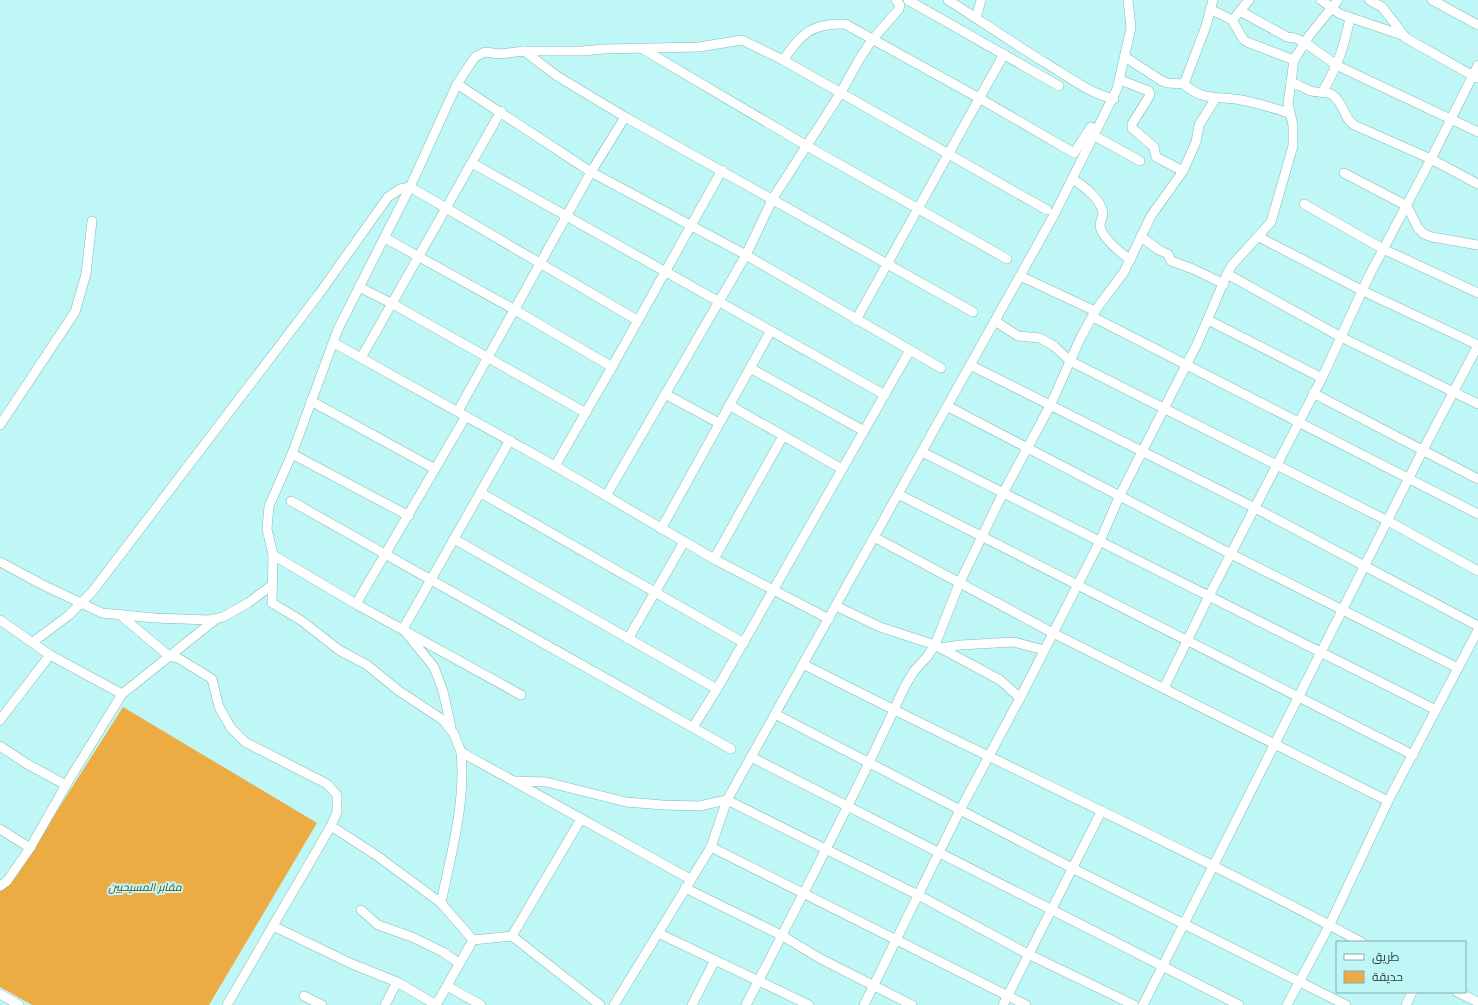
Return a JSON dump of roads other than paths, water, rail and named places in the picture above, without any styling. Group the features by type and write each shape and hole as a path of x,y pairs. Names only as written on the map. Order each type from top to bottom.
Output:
{"street":[{"path":"606,496 746,255 773,198 840,94 872,40 899,9 900,5 896,0"},
{"path":"908,0 1060,86"},
{"path":"948,0 1020,48 1079,84 1101,96 1114,99"},
{"path":"976,18 981,0"},
{"path":"614,1005 711,847 727,800 1020,276 1072,179 1093,132 1114,99 1120,80 1131,28 1128,0"},
{"path":"1232,20 1249,0"},
{"path":"1321,0 1331,9 1350,18 1402,35 1475,77"},
{"path":"864,1005 960,810 1020,698 1100,541 1120,495 1208,320 1227,274 1232,266 1271,222 1291,153 1292,125 1289,113 1288,96 1294,60 1304,42 1338,0"},
{"path":"1369,0 1382,7 1402,35"},
{"path":"1432,0 1478,25"},
{"path":"1184,84 1204,32 1212,4 1232,20 1243,39 1247,42 1294,60"},
{"path":"1240,12 1287,37 1295,38 1304,42 1338,66 1478,132"},
{"path":"1323,91 1338,66 1345,44 1350,18"},
{"path":"783,60 799,38 816,27 832,24 845,24 979,98 1074,153 1093,132"},
{"path":"454,734 443,720 399,691 367,665 339,650 302,621 272,603 273,555 267,529 269,506 292,454 338,329 410,187 457,84 478,54 524,50 583,51 699,46 742,40 783,60 840,94 948,153 1047,210"},
{"path":"640,48 807,146 1008,259"},
{"path":"524,50 556,76 625,117 773,198 973,312"},
{"path":"856,320 1004,54"},
{"path":"1125,57 1166,83 1184,84 1205,96 1243,100 1289,113"},
{"path":"1164,688 1209,596 1322,378 1383,248 1407,206 1450,119 1475,77 1478,65"},
{"path":"1120,80 1150,91 1150,95 1133,122 1132,128 1154,147 1156,156 1182,171"},
{"path":"1291,82 1313,91 1323,91 1334,97 1339,101 1346,117 1354,125 1431,159 1478,184"},
{"path":"457,84 501,111 549,146 591,172 746,255 941,368"},
{"path":"746,1005 803,892 827,850 868,762 914,671 938,646 959,584 1050,406 1070,361 1094,314 1119,281 1152,216 1182,171 1196,142 1199,125 1216,98"},
{"path":"360,358 501,111"},
{"path":"356,604 435,469 488,358 591,172 625,117"},
{"path":"1093,132 1140,161"},
{"path":"472,163 770,332 885,395"},
{"path":"555,466 612,368 722,170"},
{"path":"1344,173 1407,206 1418,228 1424,234 1432,237 1478,245"},
{"path":"1072,179 1082,184 1095,197 1103,211 1100,227 1109,243 1120,251 1123,256 1130,259"},
{"path":"33,642 69,615 92,592 309,306 388,197 400,189 410,187 638,320"},
{"path":"1304,204 1383,248 1478,294"},
{"path":"0,426 75,312 86,274 92,221"},
{"path":"1141,237 1159,250 1168,254 1171,261 1193,269 1224,284"},
{"path":"1143,1005 1214,867 1408,479 1478,345 1363,291 1259,237"},
{"path":"385,238 514,310 612,368"},
{"path":"1227,274 1341,337 1455,391 1478,404"},
{"path":"1020,276 1298,423 1478,514"},
{"path":"359,287 391,303 586,413"},
{"path":"1208,320 1322,378"},
{"path":"995,321 1018,336 1040,338 1054,346 1070,361 1388,521 1478,571"},
{"path":"661,529 770,332"},
{"path":"334,343 510,440 714,559 829,618"},
{"path":"693,727 744,643 910,350"},
{"path":"970,365 1255,508 1478,626"},
{"path":"750,368 864,432"},
{"path":"1314,393 1478,479"},
{"path":"664,394 719,424"},
{"path":"311,402 435,469"},
{"path":"729,405 842,469"},
{"path":"947,406 1027,449 1120,495 1342,611 1458,668"},
{"path":"714,559 783,436"},
{"path":"403,629 510,440"},
{"path":"922,452 1321,654 1436,710"},
{"path":"292,454 408,516"},
{"path":"481,493 744,643"},
{"path":"898,494 1413,754"},
{"path":"292,501 385,555 431,579 731,749"},
{"path":"874,538 1053,633 1388,801"},
{"path":"454,539 717,689"},
{"path":"628,639 684,542"},
{"path":"273,555 356,604 521,695"},
{"path":"0,562 43,585 102,612 155,618 209,620 223,618 248,603 272,585"},
{"path":"836,606 880,627 938,646 1000,680 1020,698"},
{"path":"119,614 169,656 178,658 212,679 219,707 232,728 245,742 327,784 337,795 337,812 331,826 227,1005"},
{"path":"2,881 30,848 66,785 122,694 216,619"},
{"path":"0,620 50,655 122,694"},
{"path":"403,629 434,667 443,691 448,716 461,752 463,771 460,801 441,903"},
{"path":"1287,1005 1329,926 1388,801 1478,630"},
{"path":"938,646 1014,642 1044,650"},
{"path":"0,720 50,655"},
{"path":"803,664 1214,867 1359,941"},
{"path":"775,714 1072,868 1346,1005"},
{"path":"0,746 27,764 66,785"},
{"path":"461,752 690,879"},
{"path":"751,757 940,852 1050,911 1239,1005"},
{"path":"514,781 546,782 626,802 699,806 727,800 918,895 1028,954 1134,1005"},
{"path":"1003,1005 1101,812"},
{"path":"512,936 581,819"},
{"path":"331,826 376,855 441,903 473,940"},
{"path":"0,829 30,848"},
{"path":"711,847 1026,1005"},
{"path":"685,888 781,935 821,959 912,1005"},
{"path":"361,910 378,925 412,937 444,952 460,963"},
{"path":"273,926 352,964 397,982 436,1005 473,940"},
{"path":"658,933 809,1005"},
{"path":"473,940 512,936 599,1005"},
{"path":"692,1005 715,960"},
{"path":"385,1005 397,982"},
{"path":"447,986 481,1005"},
{"path":"1406,1005 1412,993"},
{"path":"1459,993 1478,1002"},
{"path":"0,994 19,1005"},
{"path":"304,996 322,1005"}],"park label":[{"name":"مقابر المسيحيين","path":"145,887"}]}
